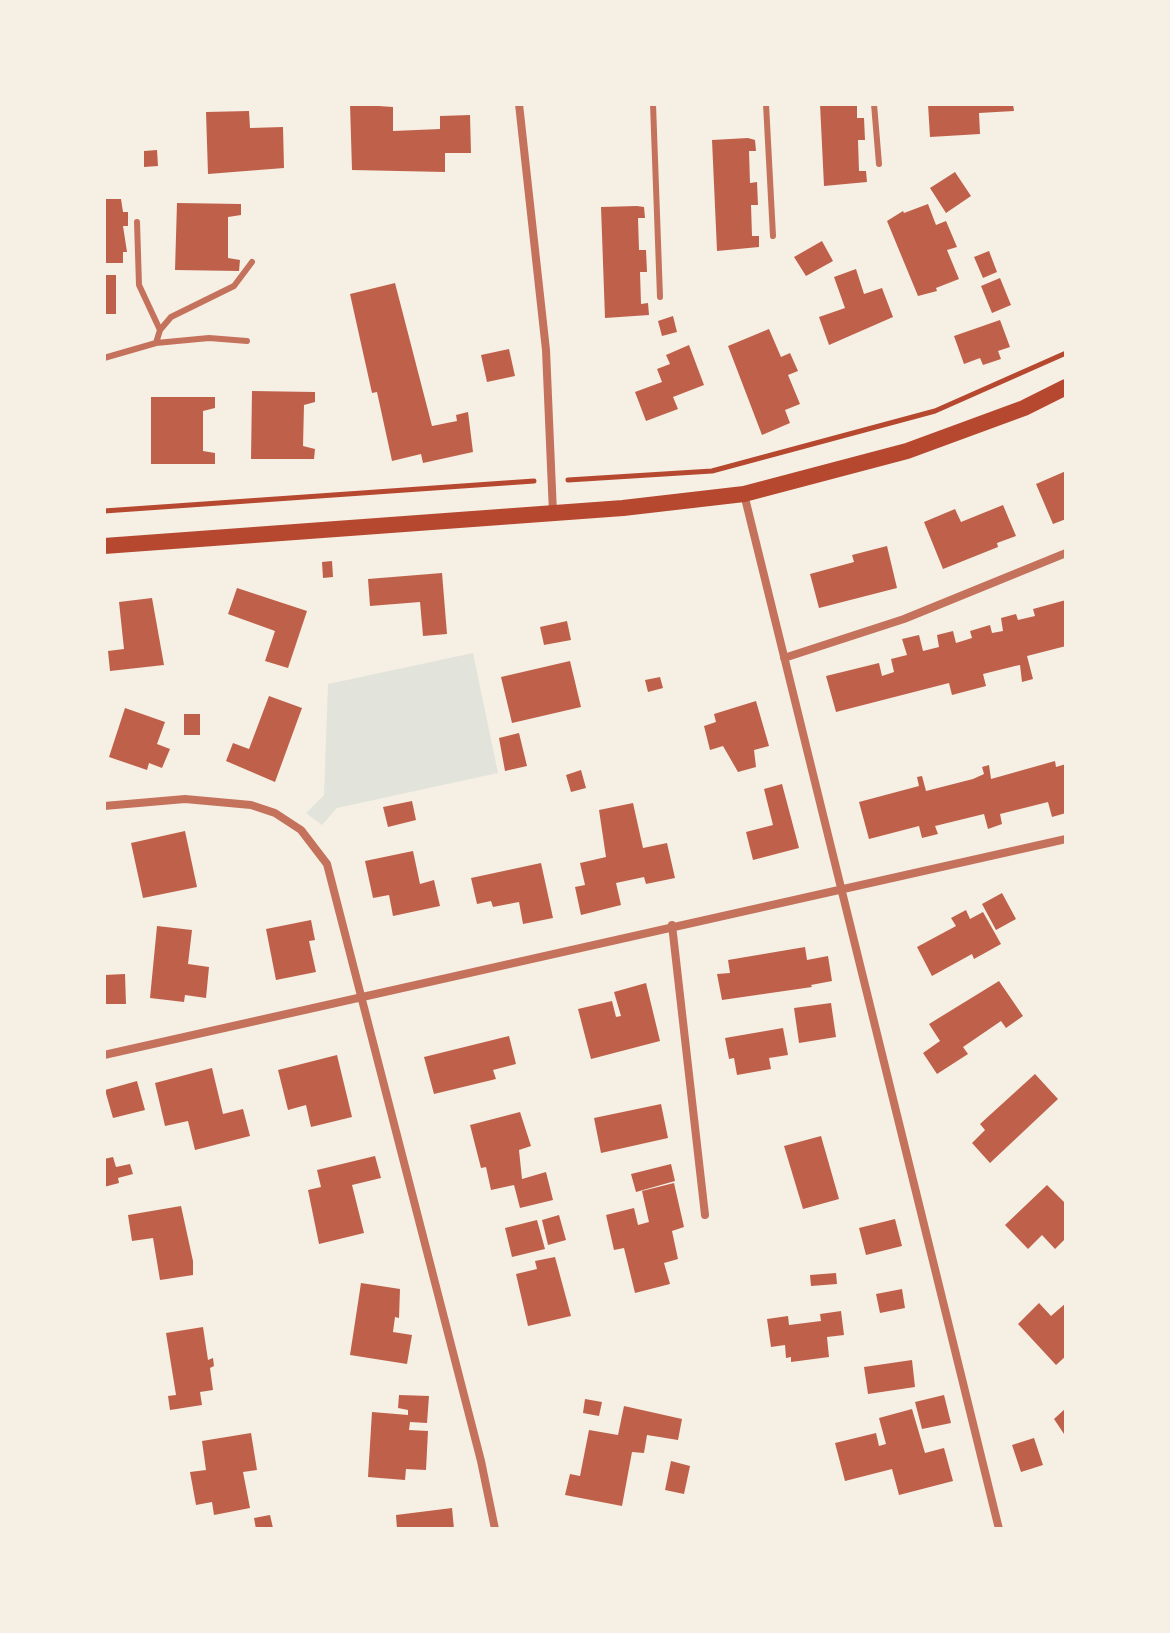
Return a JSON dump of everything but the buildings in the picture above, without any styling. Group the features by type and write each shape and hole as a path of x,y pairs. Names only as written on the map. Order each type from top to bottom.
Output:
{"main road":[{"path":"104,546 553,513 744,494 921,446 1024,408 1066,387"}],"street":[{"path":"519,104 546,350 553,513"},
{"path":"744,494 999,1529"},
{"path":"784,658 904,619 1062,555"},
{"path":"104,806 185,799 264,809 288,821 310,839 327,864 481,1461 495,1529"},
{"path":"104,1055 672,925 842,891 1066,839"},
{"path":"672,925 705,1215"}],"lane":[{"path":"653,104 660,297"},
{"path":"766,104 773,236"},
{"path":"874,104 879,164"},
{"path":"137,222 139,285 160,330"},
{"path":"156,343 160,330 171,317 234,286 252,262"},
{"path":"104,358 156,343 209,338 247,341"}],"path":[{"path":"104,511 712,471 935,411 1066,353"}],"shaded area":[{"path":"473,653 498,773 337,808 322,825 306,813 324,795 328,684"}]}
